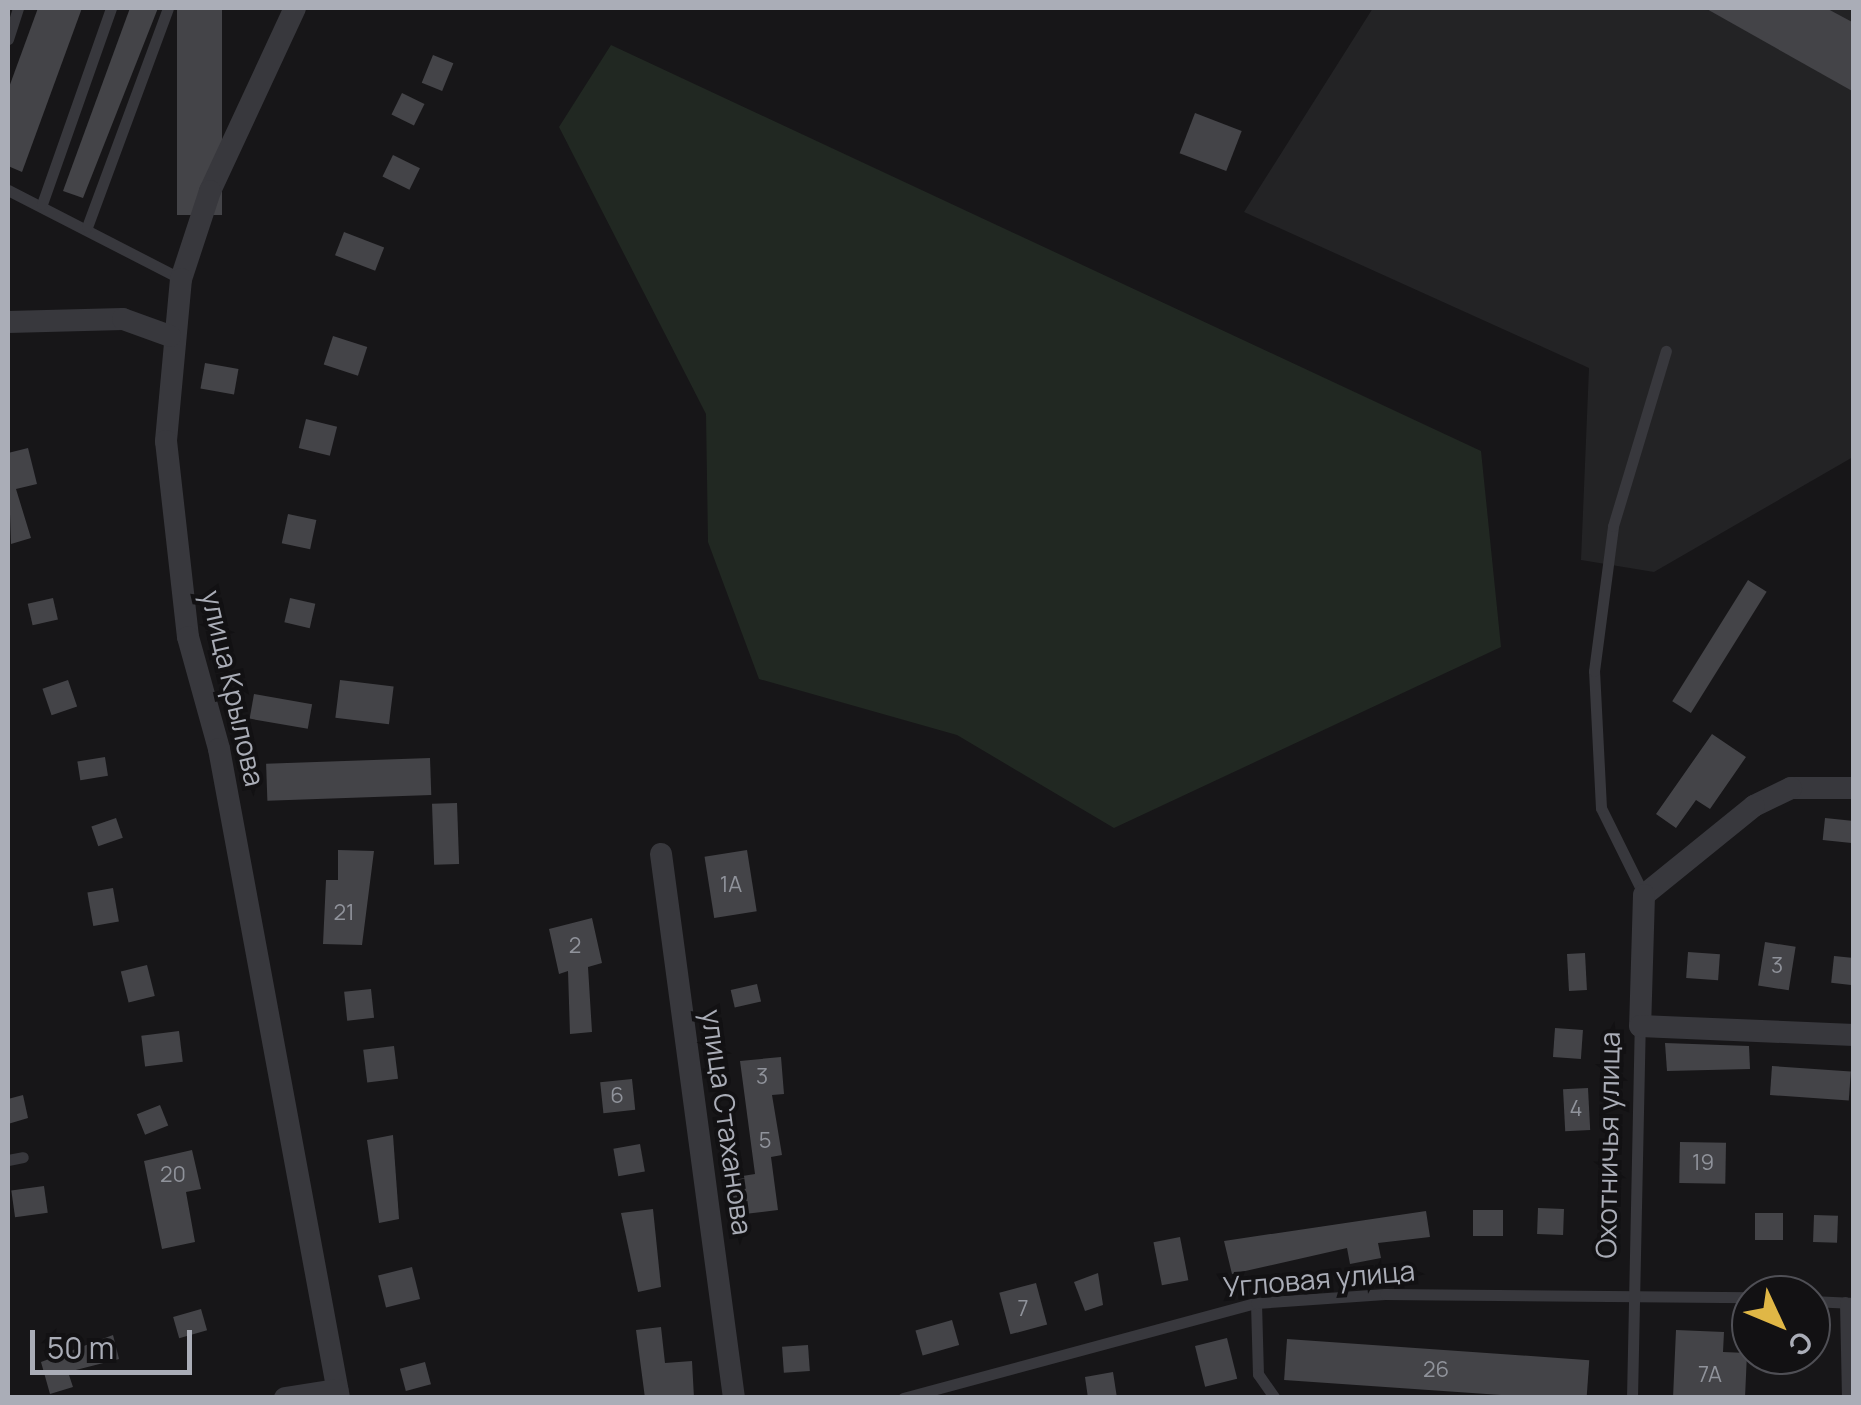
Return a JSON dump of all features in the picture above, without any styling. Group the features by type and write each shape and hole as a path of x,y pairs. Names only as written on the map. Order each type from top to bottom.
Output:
{"street":[{"name":"улица Крылова","path":"294,8 210,191 181,279 170,336 172,540 338,1394"},
{"path":"8,322 123,319 170,336"},
{"path":"1644,895 1754,806 1790,788 1854,788"},
{"name":"улица Стаханова","path":"661,854 734,1398"},
{"name":"Охотничья улица","path":"1640,1026 1644,895"},
{"path":"1640,1026 1854,1035"},
{"path":"285,1398 338,1394"}],"lane":[{"path":"8,39 18,8"},
{"path":"42,204 111,8"},
{"path":"87,227 168,8"},
{"path":"8,190 87,227 181,279"},
{"path":"1644,895 1600,808 1594,671 1613,526 1666,351"},
{"name":"Охотничья улица","path":"1632,1398 1640,1026"},
{"path":"8,1160 23,1157"},
{"name":"Угловая улица","path":"903,1398 1256,1303 1634,1292 1731,1297"},
{"path":"1847,1398 1849,1302"},
{"path":"1256,1303 1258,1374 1275,1398"}],"shaded area":[{"path":"1373,8 1853,8 1853,457 1654,572 1581,560 1589,368 1244,212"},
{"path":"611,45 1481,451 1501,647 1114,828 957,735 759,679 708,542 706,414 559,127"}],"building":[{"path":"38,8 82,8 22,172 8,166 8,90"},
{"path":"130,8 158,8 83,198 63,191"},
{"path":"177,8 222,8 222,215 177,215"},
{"path":"1705,8 1826,8 1854,23 1854,92"},
{"path":"433,55 453,63 442,91 422,83"},
{"path":"402,93 424,104 414,126 391,115"},
{"path":"1195,113 1242,131 1226,171 1180,153"},
{"path":"393,155 420,168 409,190 382,177"},
{"path":"344,232 384,247 375,271 335,255"},
{"path":"333,336 367,347 358,376 324,365"},
{"path":"205,363 238,369 234,395 200,389"},
{"path":"306,419 337,427 330,456 299,448"},
{"path":"28,448 37,484 16,489 31,538 11,544 8,453"},
{"path":"288,514 316,520 310,549 282,543"},
{"path":"1748,580 1767,592 1691,713 1672,701"},
{"path":"53,598 58,619 33,625 28,604"},
{"path":"290,598 315,604 310,628 284,622"},
{"path":"68,680 77,706 52,715 42,689"},
{"path":"340,680 394,687 389,724 335,718"},
{"path":"254,694 312,704 308,729 250,719"},
{"path":"1712,734 1746,757 1710,809 1696,800 1676,828 1656,814"},
{"path":"105,757 108,776 80,780 77,761"},
{"path":"430,758 431,795 267,801 266,764"},
{"path":"457,803 459,864 434,865 432,804"},
{"path":"116,818 123,838 98,846 91,826"},
{"path":"1825,818 1854,821 1852,843 1823,840"},
{"path":"338,850 374,851 362,945 323,944 326,880 338,880"},
{"path":"747,850 757,911 714,918 705,857"},
{"path":"113,888 119,921 93,926 87,893"},
{"path":"592,918 602,963 588,967 592,1032 570,1034 568,971 559,974 549,929"},
{"path":"1765,942 1796,947 1789,990 1758,985"},
{"path":"1688,952 1720,954 1718,980 1686,978"},
{"path":"1585,953 1587,990 1569,991 1567,954"},
{"path":"1834,956 1854,958 1851,985 1831,983"},
{"path":"147,965 155,996 129,1003 121,972"},
{"path":"757,984 761,1002 735,1008 731,990"},
{"path":"371,989 374,1018 347,1021 344,992"},
{"path":"1555,1028 1583,1030 1581,1059 1553,1057"},
{"path":"179,1031 183,1062 145,1066 141,1036"},
{"path":"1665,1043 1749,1046 1750,1069 1667,1071"},
{"path":"394,1046 398,1079 367,1083 363,1050"},
{"path":"781,1057 784,1094 772,1095 782,1155 771,1157 778,1210 736,1215 730,1178 755,1174 740,1061"},
{"path":"1772,1066 1851,1072 1849,1100 1770,1095"},
{"path":"632,1079 635,1110 603,1113 600,1082"},
{"path":"1588,1088 1590,1130 1565,1131 1563,1089"},
{"path":"23,1095 28,1118 8,1124 8,1099"},
{"path":"160,1105 168,1125 145,1135 137,1114"},
{"path":"393,1135 399,1219 379,1223 367,1140"},
{"path":"1680,1142 1726,1143 1725,1184 1679,1183"},
{"path":"640,1144 645,1172 618,1176 613,1149"},
{"path":"192,1150 201,1189 186,1192 195,1242 162,1249 144,1161"},
{"path":"44,1186 48,1213 15,1217 11,1191"},
{"path":"1538,1208 1564,1209 1563,1235 1537,1234"},
{"path":"653,1209 661,1287 638,1292 621,1213"},
{"path":"1473,1210 1503,1210 1503,1236 1473,1236"},
{"path":"1426,1211 1430,1237 1378,1243 1381,1258 1350,1264 1347,1248 1232,1274 1224,1241"},
{"path":"1755,1213 1783,1213 1783,1240 1755,1240"},
{"path":"1814,1215 1838,1216 1837,1243 1813,1242"},
{"path":"1180,1237 1188,1280 1162,1285 1153,1242"},
{"path":"412,1267 420,1299 386,1307 378,1275"},
{"path":"1098,1273 1103,1305 1085,1311 1074,1282"},
{"path":"1036,1283 1047,1325 1010,1334 999,1293"},
{"path":"201,1309 207,1330 179,1338 173,1317"},
{"path":"952,1320 959,1345 923,1355 915,1330"},
{"path":"661,1327 665,1363 692,1361 694,1398 645,1398 636,1330"},
{"path":"1676,1330 1724,1332 1723,1352 1731,1352 1731,1375 1746,1375 1745,1398 1673,1398"},
{"path":"113,1335 119,1359 68,1372 73,1387 50,1394 41,1362"},
{"path":"1227,1338 1237,1379 1205,1387 1195,1346"},
{"path":"1287,1339 1589,1360 1587,1398 1284,1380"},
{"path":"808,1345 810,1371 784,1373 782,1347"},
{"path":"425,1362 431,1384 406,1391 400,1369"},
{"path":"1113,1372 1117,1398 1088,1398 1085,1377"}]}
